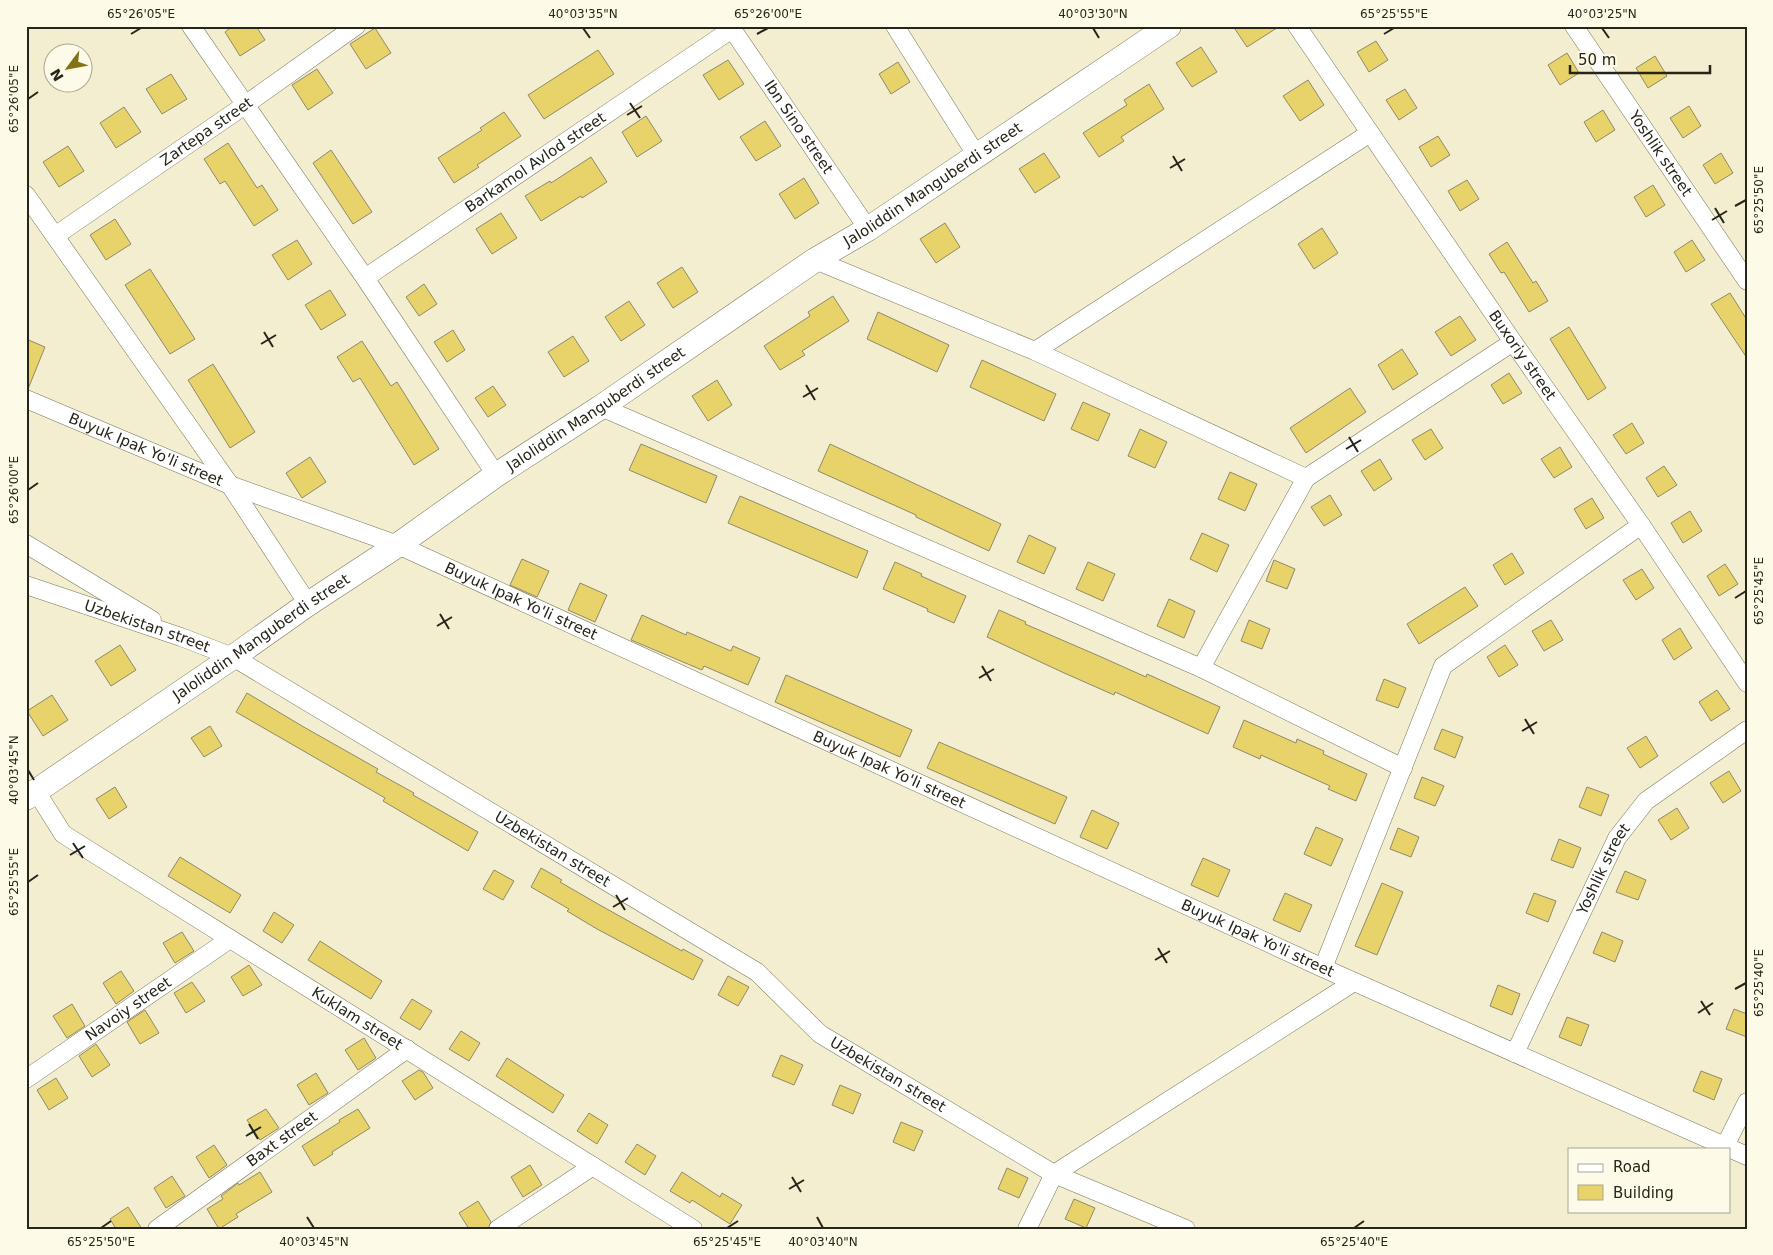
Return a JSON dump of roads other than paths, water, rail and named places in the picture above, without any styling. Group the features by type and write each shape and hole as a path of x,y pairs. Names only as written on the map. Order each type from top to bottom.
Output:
{"street":[{"path":"191,26 364,278 496,475"},
{"name":"Zartepa street","path":"55,236 356,26"},
{"path":"895,26 977,156"},
{"name":"Jaloliddin Manguberdi street","path":"31,794 308,604 398,545 496,475 601,407 815,260 868,229 1169,26"},
{"name":"Buxoriy street","path":"1297,26 1513,342 1641,525 1747,683"},
{"name":"Yoshlik street","path":"1574,26 1747,281"},
{"name":"Ibn Sino street","path":"731,28 868,229"},
{"name":"Barkamol Avlod street","path":"364,278 731,28"},
{"path":"1035,351 1370,133"},
{"path":"26,195 230,485 308,604"},
{"path":"815,260 1035,351 1306,478"},
{"path":"1201,668 1306,478 1513,342"},
{"name":"Buyuk Ipak Yo'li street","path":"26,399 230,485 398,545 1323,968 1729,1148"},
{"path":"601,407 1201,668 1403,768"},
{"path":"1323,968 1443,666 1641,525"},
{"path":"26,544 181,637"},
{"name":"Uzbekistan street","path":"26,585 181,637 233,657 757,972 820,1034 1054,1174 1186,1229"},
{"name":"Yoshlik street","path":"1515,1053 1617,838 1646,801 1747,730"},
{"name":"Kuklam street","path":"31,794 63,834 693,1229"},
{"name":"Navoiy street","path":"26,1079 230,939"},
{"path":"1027,1229 1054,1174 1354,982"},
{"name":"Baxt street","path":"157,1229 407,1049"},
{"path":"1725,1146 1747,1102"},
{"name":"Buyuk Ipak Yo'li street","path":"1730,1148 1747,1156"},
{"path":"498,1229 593,1166"}]}
